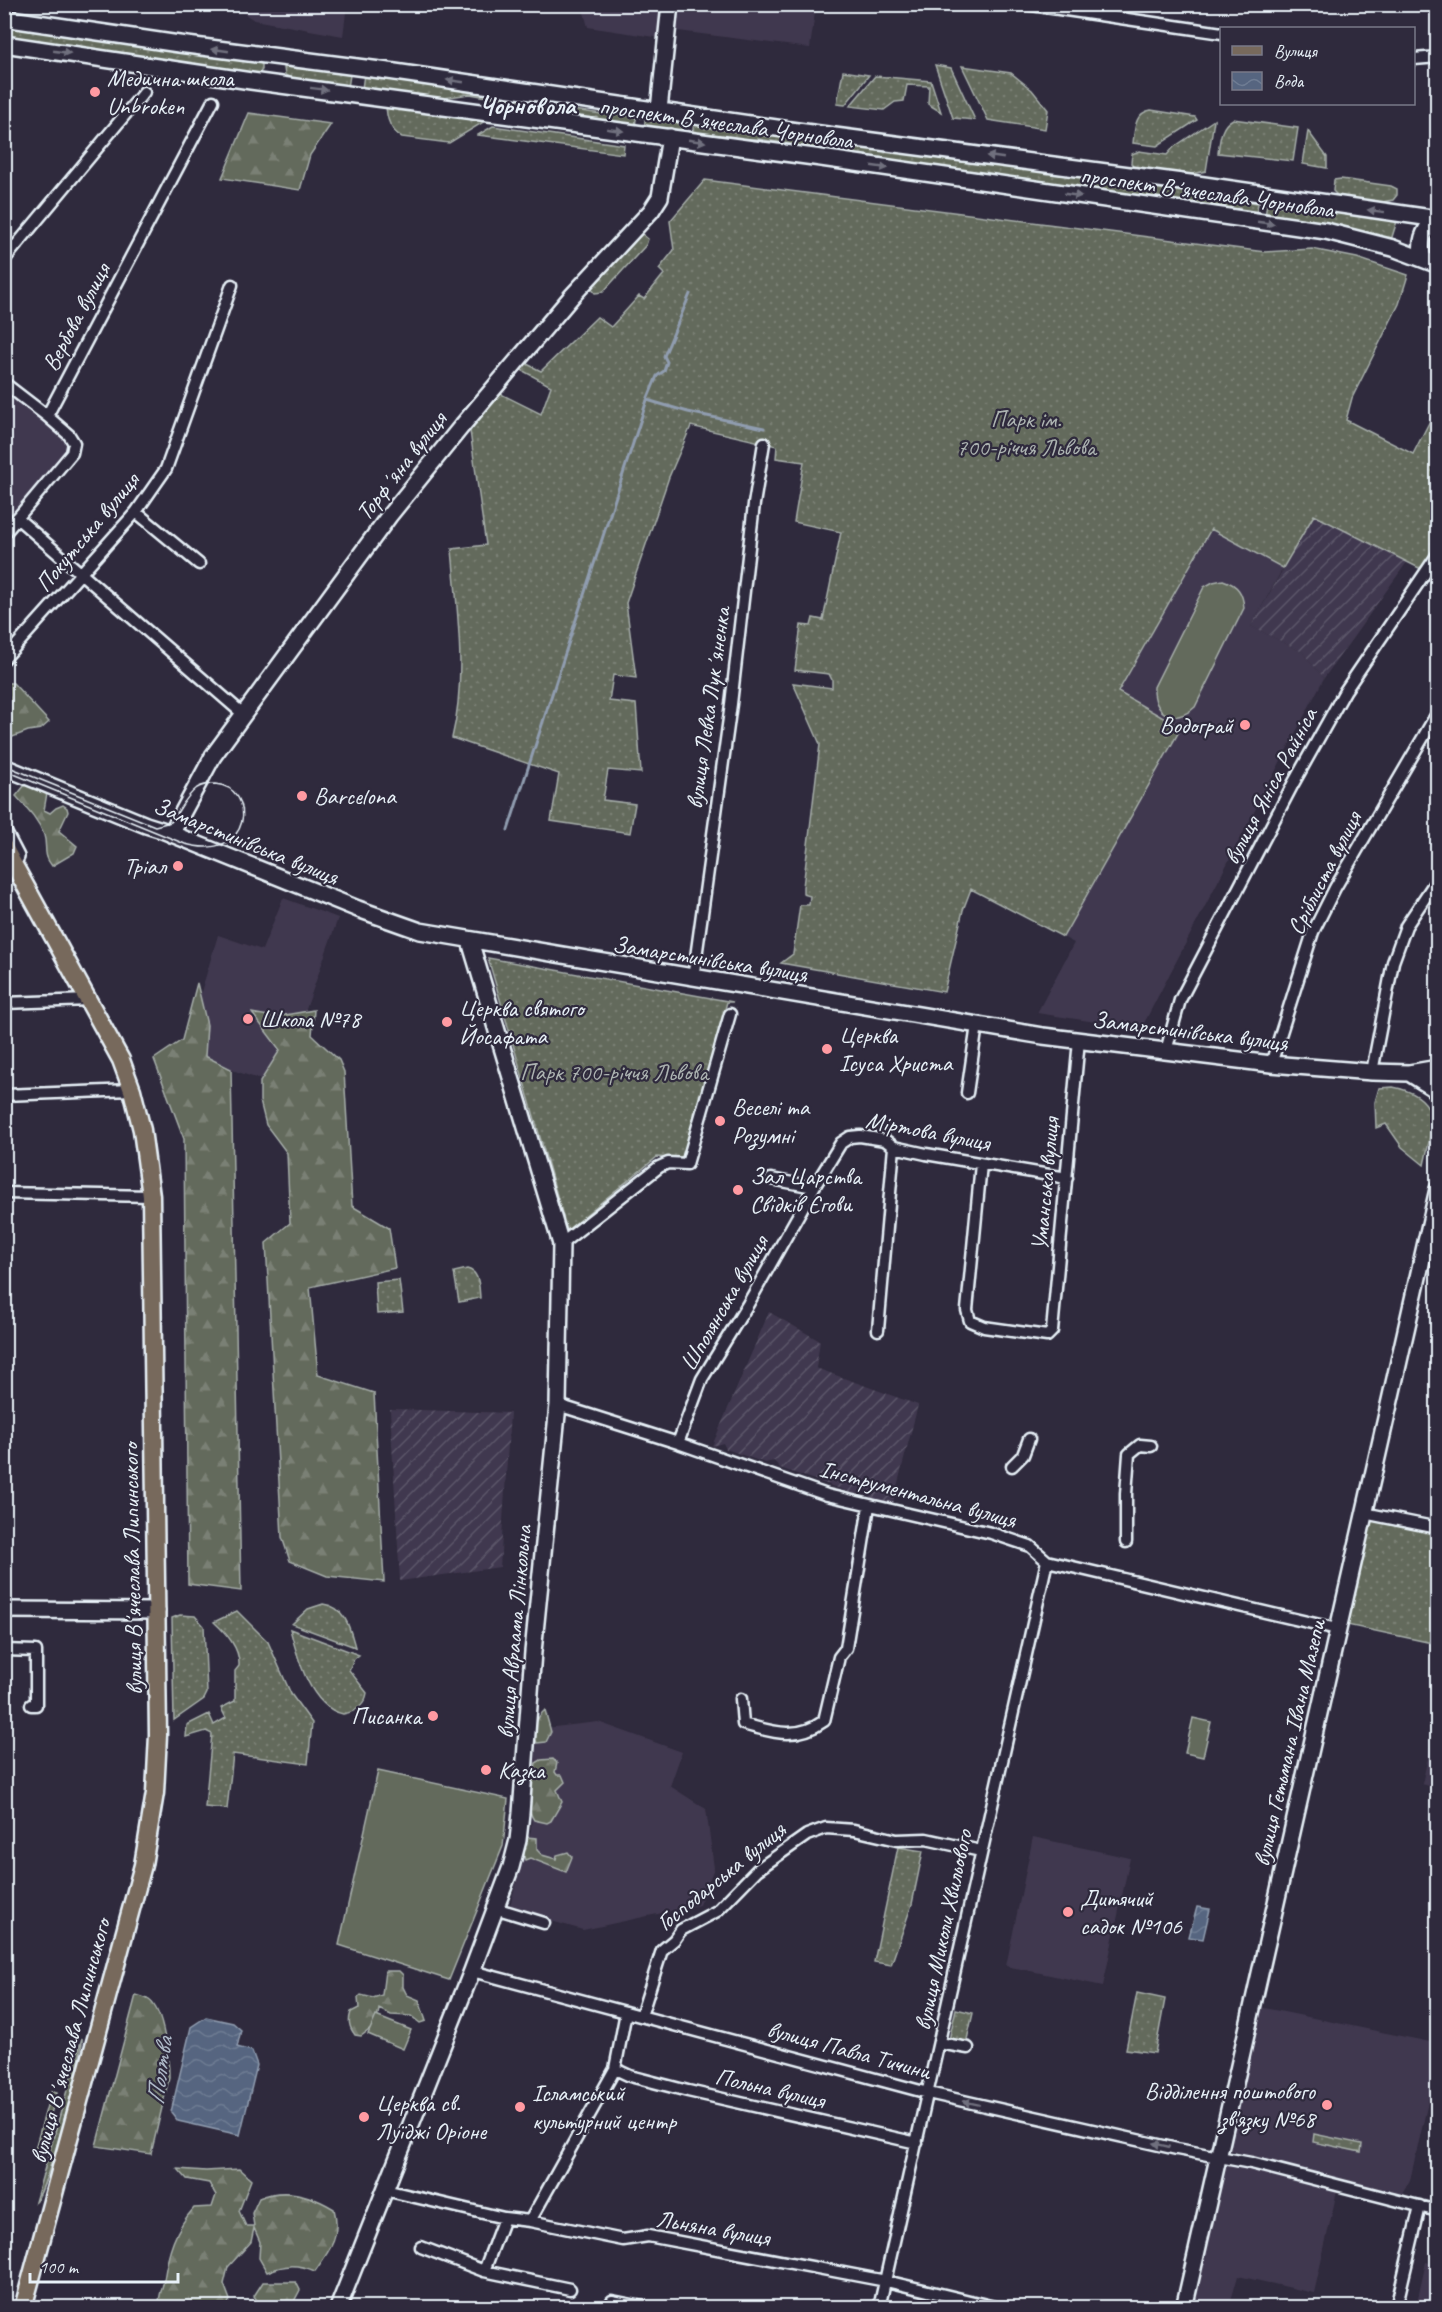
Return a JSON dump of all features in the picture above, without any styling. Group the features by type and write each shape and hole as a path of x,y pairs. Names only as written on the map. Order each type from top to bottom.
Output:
{"main road":[{"path":"658,110 670,4"},
{"name":"проспект Вʼячеслава Чорновола","path":"4,18 260,56 534,92 1436,219"},
{"name":"проспект Вʼячеслава Чорновола","path":"4,44 251,81 814,157 1326,231 1371,241 1437,265"},
{"path":"251,81 263,76 267,69 266,62 260,56"},
{"path":"284,85 274,74 279,63 287,59"},
{"path":"529,118 534,92"},
{"path":"814,157 821,144 821,134"},
{"name":"Торфʼяна вулиця","path":"171,834 213,756 389,516 572,296 651,211 660,197 670,137"},
{"path":"1423,259 1420,248 1421,238 1436,219"},
{"name":"Замарстинівська вулиця","path":"9,772 420,931 738,989 1079,1040 1271,1064 1372,1072 1409,1072 1437,1068"},
{"path":"4,834 25,875 28,891"},
{"name":"вулиця Вʼячеслава Липинського","path":"4,847 10,869 28,891 121,1060 132,1090 142,1130 151,1196 157,1611 158,1755 155,1793 143,1864 23,2307"},
{"name":"вулиця Авраама Лінкольна","path":"338,2307 472,1971 511,1867 518,1840 533,1652 558,1405 561,1244 470,941"},
{"path":"1409,1072 1433,1088 1437,1095"},
{"name":"вулиця Гетьмана Івана Мазепи","path":"1184,2307 1437,1189"},
{"path":"1421,1264 1425,1259 1434,1218"},
{"path":"4,1610 157,1611"}],"street":[{"path":"1025,4 1220,33"},
{"path":"1415,59 1437,57"},
{"path":"4,260 144,92"},
{"name":"Вербова вулиця","path":"47,416 213,101"},
{"name":"Покутська вулиця","path":"4,659 136,512 165,469 232,285"},
{"path":"4,383 47,416 69,435 74,443 72,453 4,534"},
{"name":"вулиця Левка Лукʼяненка","path":"693,979 731,704 754,504 765,443"},
{"path":"136,512 199,564"},
{"path":"17,518 243,714"},
{"name":"вулиця Яніса Райніса","path":"1166,1051 1180,1000 1293,784 1345,691 1437,554"},
{"name":"Сріблиста вулиця","path":"1271,1064 1313,932 1335,888 1437,712"},
{"path":"1372,1072 1393,962 1406,926 1437,878"},
{"path":"4,1003 90,1000"},
{"path":"561,1244 659,1167 668,1164 687,1164 730,1014"},
{"path":"967,1093 977,1025"},
{"name":"Уманська вулиця","path":"981,1164 967,1310 970,1321 984,1327 1047,1336 1052,1331 1079,1040"},
{"path":"4,1095 132,1090"},
{"name":"Міртова вулиця","path":"814,1187 841,1143 850,1137 867,1136 889,1142 894,1148 1067,1178"},
{"path":"878,1330 894,1148"},
{"path":"771,1179 814,1187"},
{"name":"Шполянська вулиця","path":"678,1443 702,1380 814,1187"},
{"path":"4,1193 114,1192 151,1196"},
{"name":"Інструментальна вулиця","path":"558,1405 827,1494 869,1506 991,1533 1030,1546 1047,1561 1337,1629"},
{"path":"1012,1466 1023,1455 1029,1440"},
{"path":"1126,1542 1129,1454 1140,1445 1151,1446"},
{"path":"741,1699 743,1724 783,1734 811,1731 824,1721 839,1657 846,1648 869,1506"},
{"path":"1364,1513 1437,1528"},
{"name":"вулиця Миколи Хвильового","path":"879,2307 1047,1561"},
{"path":"4,1650 42,1652 42,1666"},
{"path":"31,1705 36,1705 33,1683 36,1651"},
{"name":"Господарська вулиця","path":"641,2016 662,1950 674,1940 681,1930 717,1911 757,1870 807,1835 826,1828 854,1830 897,1840 926,1839 981,1851"},
{"path":"495,1908 544,1923"},
{"name":"вулиця Павла Тичини","path":"472,1971 928,2093 1219,2156 1437,2211"},
{"path":"530,2221 615,2069 626,2012"},
{"path":"939,2043 968,2048"},
{"name":"Польна вулиця","path":"615,2069 630,2076 688,2091 917,2143"},
{"name":"Льняна вулиця","path":"385,2190 504,2218 530,2221 622,2240 648,2236 886,2281 999,2307"},
{"path":"1396,2307 1420,2206"},
{"path":"484,2271 504,2218"},
{"path":"421,2247 484,2271 570,2289"},
{"path":"612,2301 648,2307"}],"shaded area":[{"path":"347,4 343,36 254,20 231,5"},
{"path":"582,5 664,5 661,38 588,27"},
{"path":"674,5 816,5 810,48 671,30"},
{"path":"5,389 67,438 70,443 66,453 5,526"},
{"path":"1314,515 1407,562 1324,678 1302,652 1251,626"},
{"path":"1211,529 1283,568 1251,626 1302,652 1324,678 1141,1029 1037,1013 1074,943 1063,937 1181,728 1118,692"},
{"name":"Школа №78","path":"283,898 338,918 279,1086 183,1053 218,935 262,950"},
{"path":"769,1312 820,1341 816,1368 918,1405 892,1506 873,1502 867,1490 855,1494 780,1468 774,1461 765,1463 726,1449 723,1443 712,1446"},
{"path":"390,1409 510,1413 500,1567 400,1581"},
{"path":"1437,1717 1437,1788 1422,1784"},
{"path":"598,1722 682,1752 670,1786 706,1809 714,1868 699,1905 583,1930 509,1909 531,1830 537,1729"},
{"name":"Дитячий садок №106","path":"1033,1837 1130,1858 1103,1986 1006,1966"},
{"path":"1259,2007 1430,2042 1437,2052 1437,2063 1410,2180 1402,2194 1230,2150"},
{"path":"1231,2161 1318,2183 1337,2191 1314,2293 1238,2276 1229,2307 1188,2308 1222,2166"},
{"path":"1426,2262 1437,2265 1437,2307 1416,2307"}],"green space":[{"path":"5,24 259,61 262,70 257,75 5,38"},
{"path":"935,65 951,68 975,120 953,118"},
{"path":"289,66 350,75 348,88 290,78 285,75 284,68"},
{"path":"962,66 1011,73 1032,90 1048,110 1045,129 988,120"},
{"path":"843,71 869,75 845,105 837,104"},
{"path":"364,74 523,96 522,103 470,94 436,99 362,89"},
{"path":"875,76 931,81 941,112 928,104 929,86 907,85 904,101 895,102 884,110 850,106"},
{"path":"386,103 490,118 449,143 402,137 394,131 389,122"},
{"path":"544,106 602,114 637,112 635,127 543,114 540,110"},
{"path":"1151,110 1195,117 1197,120 1157,146 1133,143 1138,118 1141,114"},
{"path":"249,113 331,124 310,155 300,190 222,178"},
{"path":"646,114 684,119 682,133 644,128"},
{"path":"1233,119 1298,128 1293,161 1218,153 1223,129"},
{"path":"1214,120 1206,171 1187,175 1133,167 1132,154 1139,151 1167,155 1174,147"},
{"path":"694,122 813,140 816,148 758,139 724,140 692,136"},
{"path":"493,126 624,145 623,154 478,135"},
{"path":"1308,131 1327,157 1327,168 1303,164"},
{"path":"848,144 1258,203 1256,215 845,157"},
{"name":"Парк ім. 700-річчя Львова","path":"705,180 1265,252 1312,249 1357,258 1408,275 1399,304 1352,398 1346,420 1413,454 1437,407 1437,545 1421,569 1314,515 1283,568 1211,529 1118,692 1181,728 1063,937 971,889 963,910 944,992 781,963 793,954 800,905 809,905 810,896 803,894 803,887 820,744 793,683 832,688 829,674 795,670 801,625 811,626 813,618 823,620 841,532 794,522 804,462 776,458 777,446 691,426 669,477 626,603 636,678 613,675 609,701 636,704 641,773 608,770 603,800 635,804 630,833 551,821 559,774 452,738 457,715 460,644 452,549 486,545 470,431 495,391 541,414 551,386 516,367 521,361 541,371 597,317 611,327 639,296 644,299 664,274 659,269 674,250 670,221"},
{"path":"1334,180 1391,186 1397,189 1397,195 1393,200 1377,203 1337,195 1333,191"},
{"path":"1267,203 1397,221 1391,240 1346,227 1265,217"},
{"path":"642,234 648,239 646,245 603,292 595,293 592,289 594,283"},
{"path":"1223,580 1239,590 1244,608 1195,707 1180,716 1166,714 1157,704 1154,687 1204,587"},
{"path":"5,683 13,683 49,722 41,729 28,731 5,740"},
{"path":"25,785 47,793 44,810 50,813 63,805 67,808 68,812 59,831 77,846 74,853 52,866 47,858 42,829 16,796"},
{"name":"Парк 700-річчя Львова","path":"488,958 733,1002 727,1002 682,1159 657,1157 567,1230"},
{"path":"197,983 207,1025 205,1056 231,1069 241,1591 188,1584 184,1139 154,1059 182,1040"},
{"path":"314,1010 312,1035 339,1060 344,1072 352,1206 389,1228 395,1268 310,1287 318,1375 374,1393 384,1582 327,1576 290,1561 282,1537 266,1243 290,1223 287,1153 266,1125 260,1101 260,1082 280,1050 252,1013 274,1017"},
{"path":"1393,1087 1409,1092 1427,1105 1431,1125 1424,1165 1402,1147 1386,1124 1376,1128 1375,1102 1379,1088"},
{"path":"467,1269 477,1277 480,1298 459,1302 454,1272"},
{"path":"399,1280 403,1312 377,1314 375,1282"},
{"path":"1371,1518 1437,1532 1437,1644 1347,1625"},
{"path":"323,1604 337,1609 342,1614 349,1626 355,1647 292,1624 308,1609"},
{"path":"237,1611 268,1642 291,1694 312,1723 308,1764 233,1754 227,1809 205,1807 212,1734 206,1731 186,1737 187,1725 209,1714 214,1725 226,1718 221,1708 235,1701 235,1671 239,1666 239,1659 228,1636 214,1622"},
{"path":"180,1615 195,1616 204,1626 207,1693 204,1699 174,1720 172,1618"},
{"path":"290,1629 359,1655 354,1659 349,1670 367,1693 359,1708 343,1714 322,1702 301,1666"},
{"path":"545,1710 551,1732 546,1742 537,1743 534,1734 535,1725"},
{"path":"1193,1718 1211,1722 1203,1757 1185,1753"},
{"path":"553,1759 557,1763 555,1772 557,1775 562,1775 565,1782 557,1790 562,1802 551,1821 547,1823 534,1820 530,1807 530,1792 536,1763"},
{"path":"378,1771 508,1799 503,1846 449,1980 339,1945"},
{"path":"526,1837 537,1838 537,1850 542,1855 556,1859 557,1855 568,1852 572,1857 566,1872 530,1858 525,1860 524,1839"},
{"path":"898,1847 923,1851 912,1904 891,1965 874,1962"},
{"path":"385,1971 399,1971 403,1975 403,1987 407,1995 419,2000 426,2021 420,2023 411,2016 391,2015 379,2009 376,2025 361,2036 355,2035 350,2024 351,2012 359,2008 358,1998 361,1995 373,1998 382,1995"},
{"path":"1137,1993 1165,1999 1155,2053 1126,2049"},
{"path":"136,1995 149,2000 158,2014 165,2036 168,2060 169,2078 151,2154 96,2146"},
{"path":"956,2009 973,2013 966,2044 949,2040"},
{"path":"376,2016 411,2030 403,2049 368,2034"},
{"path":"82,2038 77,2070 63,2123 47,2175 35,2202"},
{"path":"51,2091 57,2093 40,2152 35,2149"},
{"path":"1314,2134 1362,2144 1361,2152 1313,2142"},
{"path":"178,2169 206,2171 239,2169 251,2180 239,2211 246,2226 254,2226 252,2213 259,2198 269,2195 298,2194 325,2204 334,2209 336,2219 335,2235 330,2249 315,2271 291,2266 267,2272 259,2258 260,2242 254,2228 251,2242 228,2267 224,2284 230,2300 226,2307 159,2307 168,2260 177,2233 194,2208 212,2207 216,2195 209,2183 187,2179"},
{"path":"263,2282 296,2282 300,2290 291,2307 261,2307 254,2296"}],"water":[{"path":"1197,1907 1210,1909 1203,1939 1189,1937"},
{"path":"206,2017 233,2023 241,2030 237,2047 252,2051 257,2065 240,2135 178,2121 171,2112 191,2027"}],"waterway":[{"path":"647,400 657,376 664,371 667,362 664,356 690,294"},
{"path":"508,830 647,400 688,412 764,428"}],"tram line":[{"path":"4,765 155,826 171,822 186,799 197,788 215,784 229,788 238,797 242,809 242,822 236,834 224,843 208,847 185,844 4,770"}],"place":[{"name":"Медична школа Unbroken","path":"95,92"},
{"name":"Водограй","path":"1245,725"},
{"name":"Barcelona","path":"302,796"},
{"name":"Тріал","path":"178,866"},
{"name":"Школа №78","path":"248,1019"},
{"name":"Церква святого Йосафата","path":"447,1022"},
{"name":"Церква Ісуса Христа","path":"827,1049"},
{"name":"Веселі та Розумні","path":"720,1121"},
{"name":"Зал Царства Свідків Єгови","path":"738,1190"},
{"name":"Писанка","path":"433,1716"},
{"name":"Казка","path":"486,1770"},
{"name":"Дитячий садок №106","path":"1068,1912"},
{"name":"Відділення поштового зв'язку №68","path":"1327,2105"},
{"name":"Ісламський культурний центр","path":"520,2107"},
{"name":"Церква св. Луїджі Оріоне","path":"364,2117"}],"district":[{"name":"Чорновола","path":"527,105"}],"water label":[{"name":"Полтва","path":"159,2071"}]}
